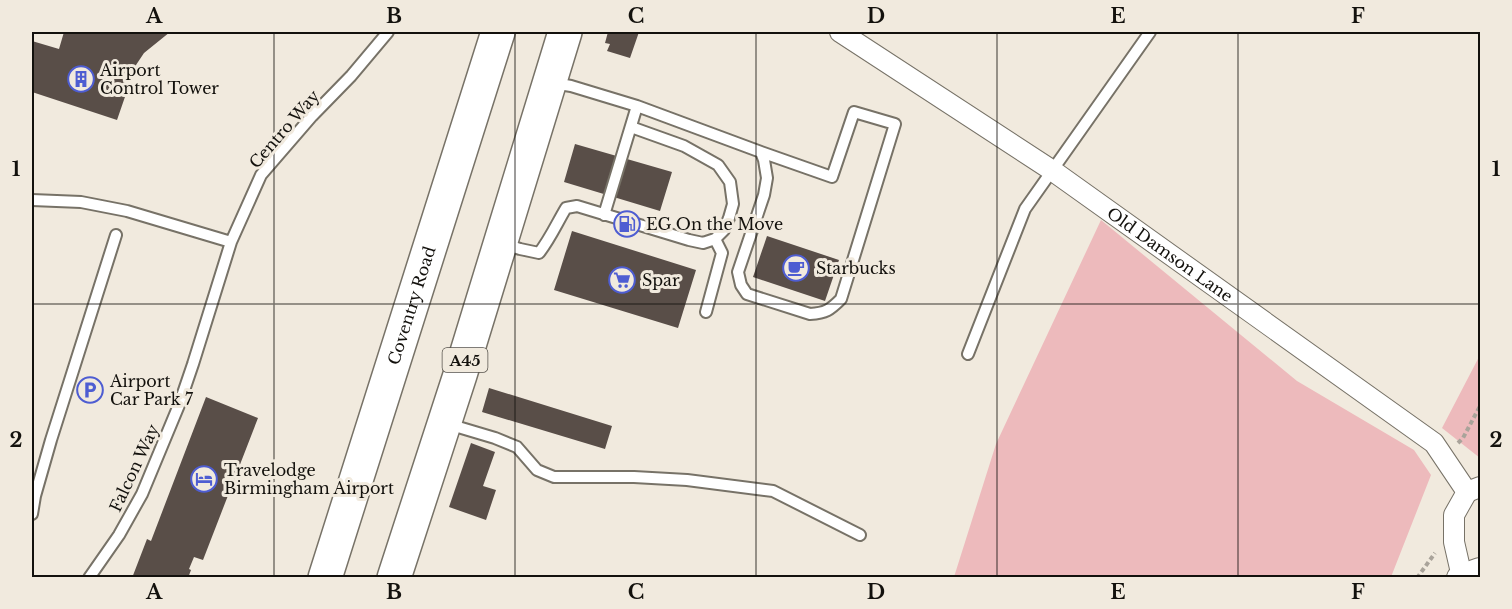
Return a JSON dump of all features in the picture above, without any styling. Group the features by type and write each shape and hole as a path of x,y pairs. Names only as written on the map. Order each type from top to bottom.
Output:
{"highway":[{"name":"Coventry Road","path":"325,578 498,32"},
{"name":"A45","path":"394,578 445,423 565,32"}],"street":[{"name":"Old Damson Lane","path":"840,32 1053,171 1434,443 1443,457 1474,490"},
{"path":"1467,575 1454,542 1454,514 1474,490"}],"lane":[{"name":"Centro Way","path":"194,364 231,242 261,175 388,32"},
{"path":"968,354 1025,209 1150,32"},
{"path":"550,82 637,106 832,177 854,112 894,124 841,299 831,309 820,314 810,314 747,294 741,285 738,272 764,195 767,178 761,152"},
{"path":"604,215 637,106"},
{"path":"501,243 539,253 549,241 555,225 566,208 577,206 689,240 703,243 715,239 724,230 733,204 730,182 718,165 684,146 631,127"},
{"path":"32,200 81,202 127,211 231,242"},
{"path":"32,514 33,499 116,235"},
{"path":"705,312 722,254 715,239"},
{"name":"Falcon Way","path":"89,578 119,535 142,494 194,364"},
{"path":"445,423 517,447 537,471 555,477 687,480 773,491 860,535"}],"path":[{"path":"1443,457 1463,438 1480,406"}],"shaded area":[{"path":"1101,220 1297,381 1414,450 1431,475 1391,577 954,577 996,444"},
{"path":"1480,355 1480,458 1442,428"}],"building":[{"name":"Airport Control Tower","path":"64,32 170,32 144,53 136,65 117,120 32,92 32,41 59,49"},
{"path":"608,32 639,32 630,58 607,51 610,44 605,43"},
{"path":"575,144 672,172 660,211 564,182"},
{"path":"572,231 696,270 678,328 554,290"},
{"name":"Starbucks","path":"767,236 839,260 825,301 753,277"},
{"path":"489,388 612,426 605,449 482,412"},
{"name":"Travelodge Birmingham Airport","path":"206,397 258,418 203,560 194,557 188,578 132,578 147,539 151,541"},
{"path":"471,443 495,452 483,486 496,490 486,520 449,507"}],"place":[{"name":"Airport Control Tower","path":"81,79"},
{"name":"EG On the Move","path":"627,224"},
{"name":"Starbucks","path":"796,268"},
{"name":"Spar","path":"622,280"},
{"name":"Airport Car Park 7","path":"90,390"},
{"name":"Travelodge Birmingham Airport","path":"204,479"}]}
